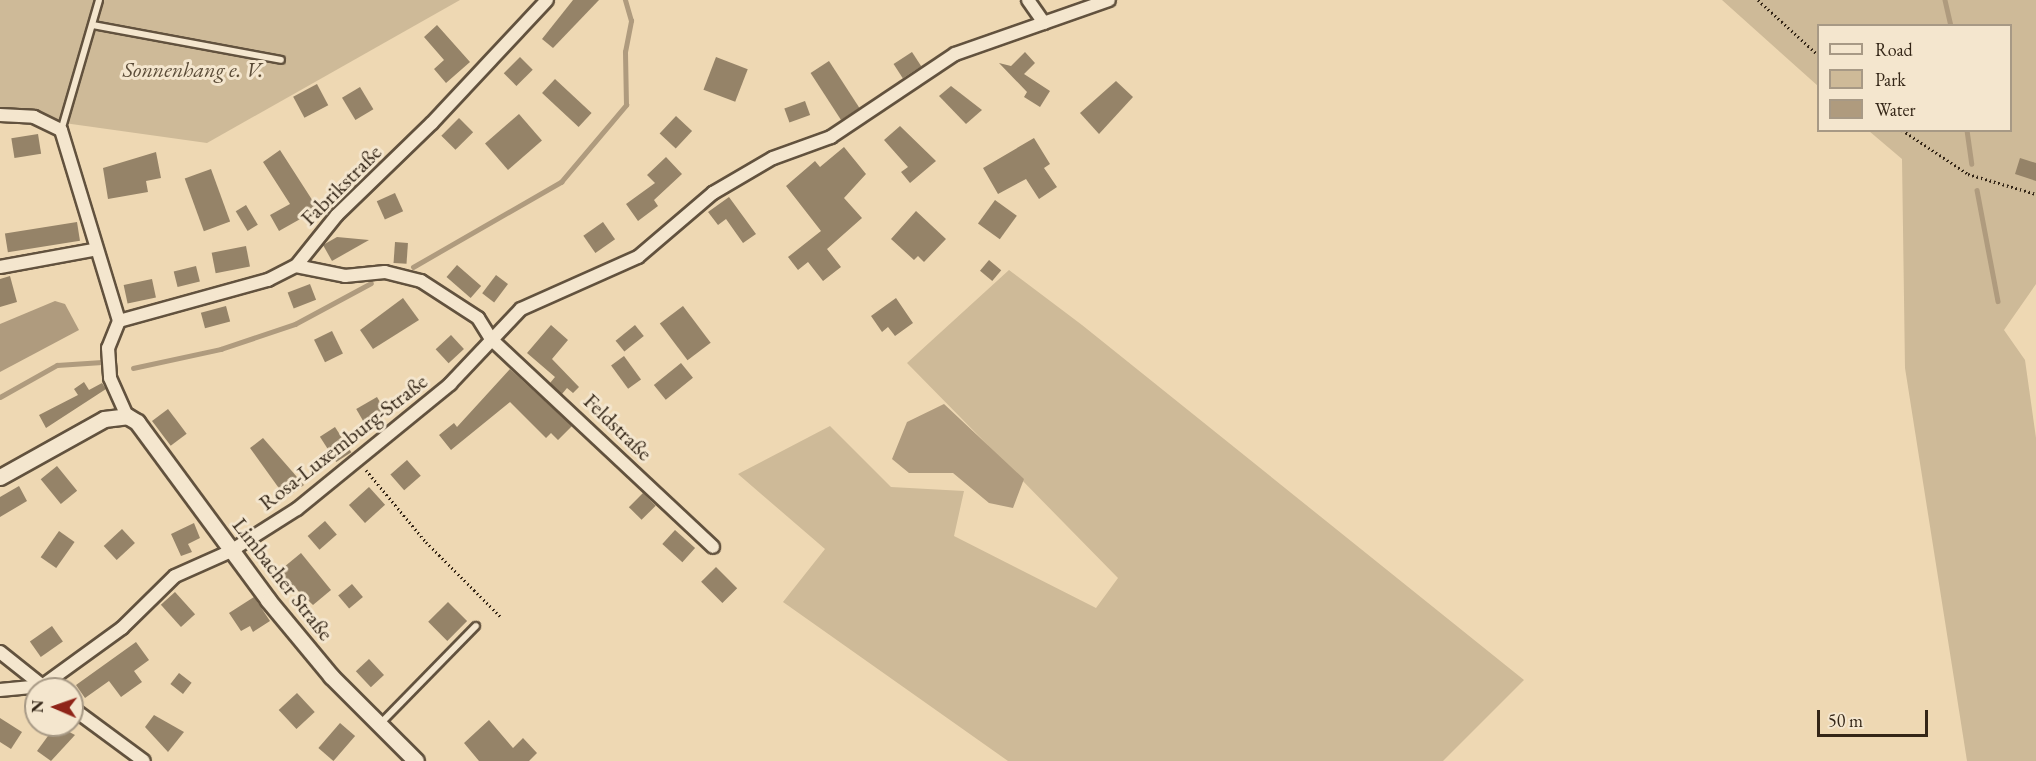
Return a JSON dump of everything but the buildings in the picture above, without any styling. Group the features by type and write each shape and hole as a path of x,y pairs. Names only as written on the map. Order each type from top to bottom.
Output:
{"street":[{"name":"Fabrikstraße","path":"119,321 268,280 296,266 337,215 432,123 547,0"},
{"path":"1028,0 1044,23"},
{"name":"Rosa-Luxemburg-Straße","path":"58,677 122,628 175,576 229,552 297,508 450,384 521,309 638,257 713,194 773,158 831,137 955,54 1109,0"},
{"path":"0,115 34,117 61,131 93,250 119,321 109,358 110,378 127,416 104,418 0,477"},
{"path":"0,267 93,250"},
{"name":"Feldstraße","path":"296,266 345,276 385,272 421,281 478,318 491,339 713,547"},
{"name":"Limbacher Straße","path":"127,416 147,434 229,552 331,676 416,761"},
{"path":"0,652 32,677"},
{"path":"0,690 24,688"},
{"path":"84,717 144,761"}],"lane":[{"path":"61,131 99,0"},
{"path":"93,25 280,60"},
{"path":"380,725 476,626"}],"path":[{"path":"1758,0 1817,54"},
{"path":"1905,132 1968,174 2036,194"},
{"path":"357,459 426,542 501,617"}],"green space":[{"name":"Sonnenhang e. V.","path":"0,0 460,0 207,143 0,114"},
{"path":"1722,0 2036,0 2036,284 2004,330 2025,360 2036,438 2036,761 1967,761 1905,368 1902,159 1870,132 2012,132 2012,24 1817,24 1817,85"},
{"path":"1009,270 1082,325 1524,680 1443,761 1008,761 783,602 825,549 738,474 830,426 891,487 964,491 954,536 1096,608 1118,578 907,363"}],"water":[{"path":"55,301 65,304 79,330 0,372 0,324"},
{"path":"944,404 1024,479 1013,508 989,503 953,473 909,473 892,459 907,422"}],"waterway":[{"path":"413,267 561,182 626,105 625,52 631,21 625,0"},
{"path":"1945,0 1951,24"},
{"path":"1967,132 1972,164"},
{"path":"1977,190 1998,301"},
{"path":"133,368 221,349 295,324 371,283"},
{"path":"0,397 57,365 102,362"}]}
